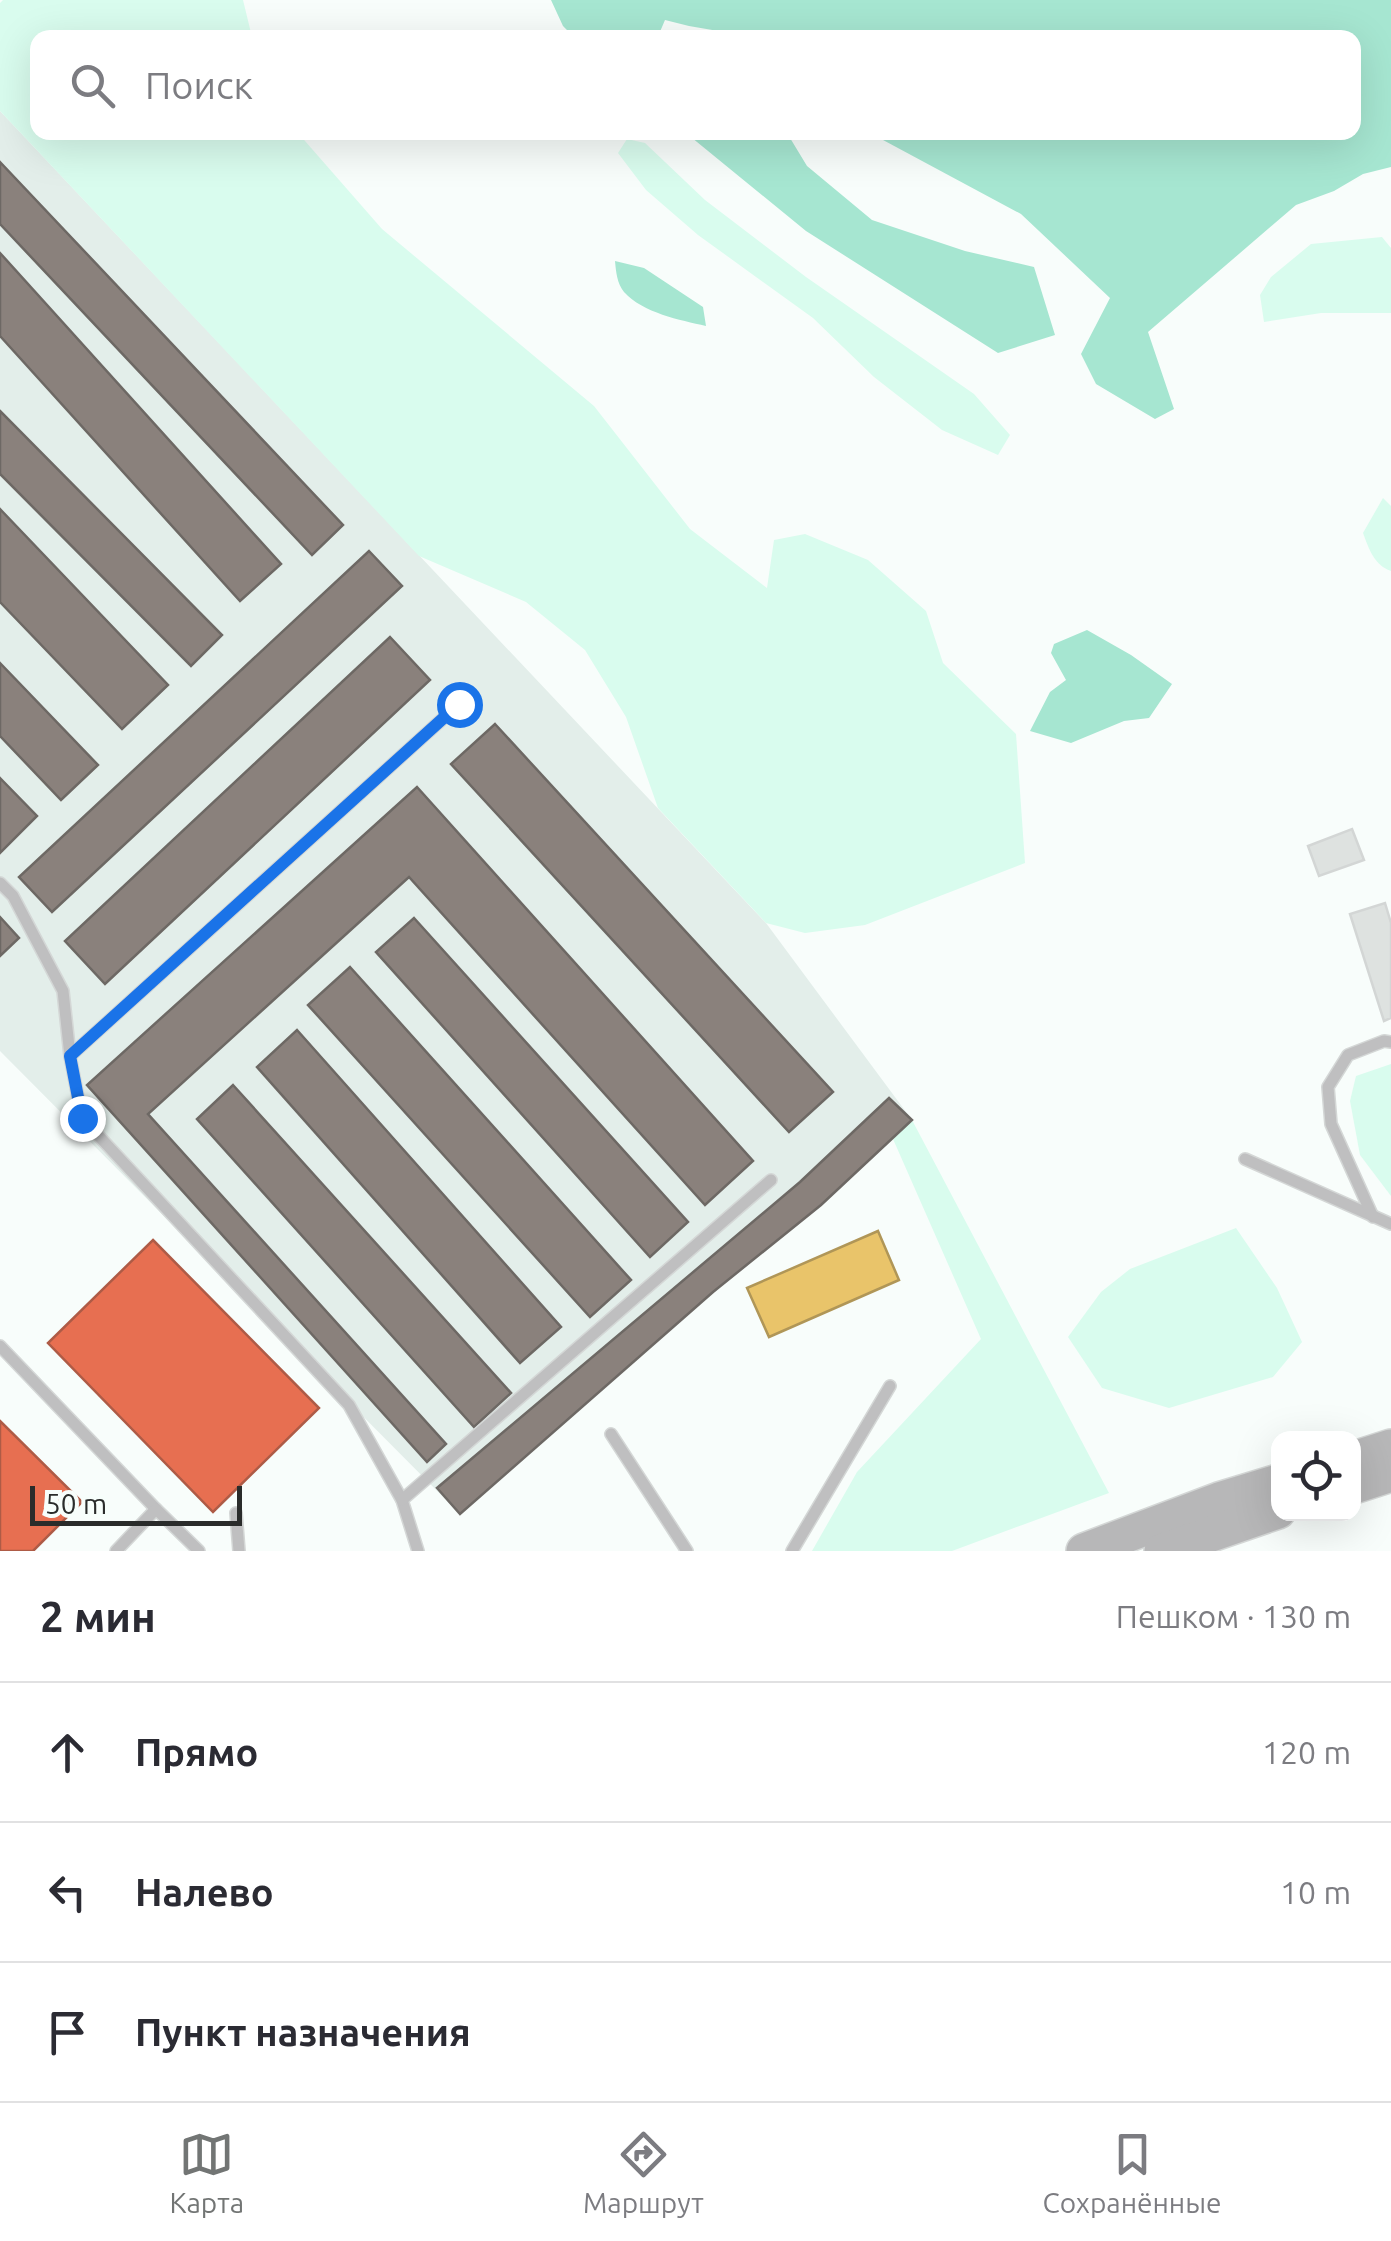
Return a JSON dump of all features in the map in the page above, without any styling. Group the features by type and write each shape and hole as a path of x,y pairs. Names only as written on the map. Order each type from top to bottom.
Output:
{"main road":[{"path":"1361,1456 1391,1447"},
{"path":"1361,1484 1391,1474"},
{"path":"1084,1551 1271,1484"},
{"path":"1162,1551 1271,1513"}],"lane":[{"path":"70,1056 459,704"},
{"path":"0,883 12,896 63,991 82,1118 349,1405 402,1500 418,1551"},
{"path":"1373,1217 1331,1124 1328,1088 1348,1055 1391,1042"},
{"path":"1244,1159 1391,1224"},
{"path":"402,1500 771,1180"},
{"path":"0,1346 198,1551"},
{"path":"792,1551 890,1386"},
{"path":"611,1434 687,1551"},
{"path":"116,1551 156,1509"},
{"path":"236,1512 239,1551"}],"shaded area":[{"path":"0,111 766,923 912,1120 821,1205 713,1292 460,1514 0,1051"}],"green space":[{"path":"243,0 250,30 30,30 30,140 304,140 382,229 594,406 690,529 767,588 774,540 805,534 868,560 926,611 943,663 1016,734 1025,863 865,925 805,933 766,923 658,808 626,717 585,650 526,602 419,556 0,111 0,3"},
{"path":"551,0 1391,0 1391,167 1363,174 1334,191 1296,205 1148,332 1174,409 1155,419 1096,384 1081,354 1110,298 1021,214 883,140 1361,140 1361,30 712,30 665,20 661,30 567,30"},
{"path":"626,140 645,143 705,200 806,277 974,394 1010,435 998,455 942,430 874,377 813,318 698,235 646,190 618,153"},
{"path":"695,140 791,140 807,166 872,220 965,251 1034,267 1055,335 998,353 806,231"},
{"path":"1382,237 1391,248 1391,313 1321,313 1264,322 1260,295 1271,277 1311,244"},
{"path":"615,261 644,268 703,307 706,326 662,315 632,299 620,285"},
{"path":"1383,498 1391,506 1391,571 1376,561 1363,533"},
{"path":"1087,630 1172,684 1149,718 1124,721 1071,743 1030,731 1050,692 1066,680 1051,653 1054,644"},
{"path":"1391,1064 1391,1196 1360,1155 1350,1101 1356,1076"},
{"path":"912,1120 1109,1493 952,1551 812,1551 857,1472 981,1339 893,1139"},
{"path":"1236,1228 1277,1288 1302,1342 1273,1377 1169,1408 1102,1388 1068,1337 1101,1292 1130,1269"}],"building: Жильё":[{"path":"878,1231 899,1280 769,1337 747,1288"}],"building: Торговля":[{"path":"153,1240 319,1408 213,1512 48,1343"},
{"path":"0,1421 82,1502 33,1551 0,1551"}],"building: Промзона":[{"path":"0,162 343,525 312,555 0,224"},
{"path":"0,253 281,564 240,601 0,336"},
{"path":"0,411 222,635 191,666 0,474"},
{"path":"0,509 168,685 122,729 0,602"},
{"path":"369,551 402,586 52,912 19,877"},
{"path":"390,637 430,680 105,984 65,941"},
{"path":"0,663 98,765 61,800 0,736"},
{"path":"495,724 833,1092 789,1132 451,764"},
{"path":"0,778 37,816 0,853"},
{"path":"417,787 753,1161 705,1205 409,877 148,1114 446,1444 427,1462 87,1085"},
{"path":"0,917 19,938 0,956"},
{"path":"414,918 688,1222 650,1257 376,952"},
{"path":"350,967 631,1280 590,1317 308,1005"},
{"path":"297,1030 561,1327 520,1363 257,1067"},
{"path":"233,1085 511,1393 474,1427 197,1119"},
{"path":"889,1098 912,1120 821,1205 713,1292 460,1514 437,1488 800,1182"}],"building: Прочее":[{"path":"1352,829 1364,860 1319,876 1308,846"},
{"path":"1385,903 1391,923 1391,1018 1384,1021 1350,914"}],"route":[{"path":"82,1118 70,1056 459,704"}]}
